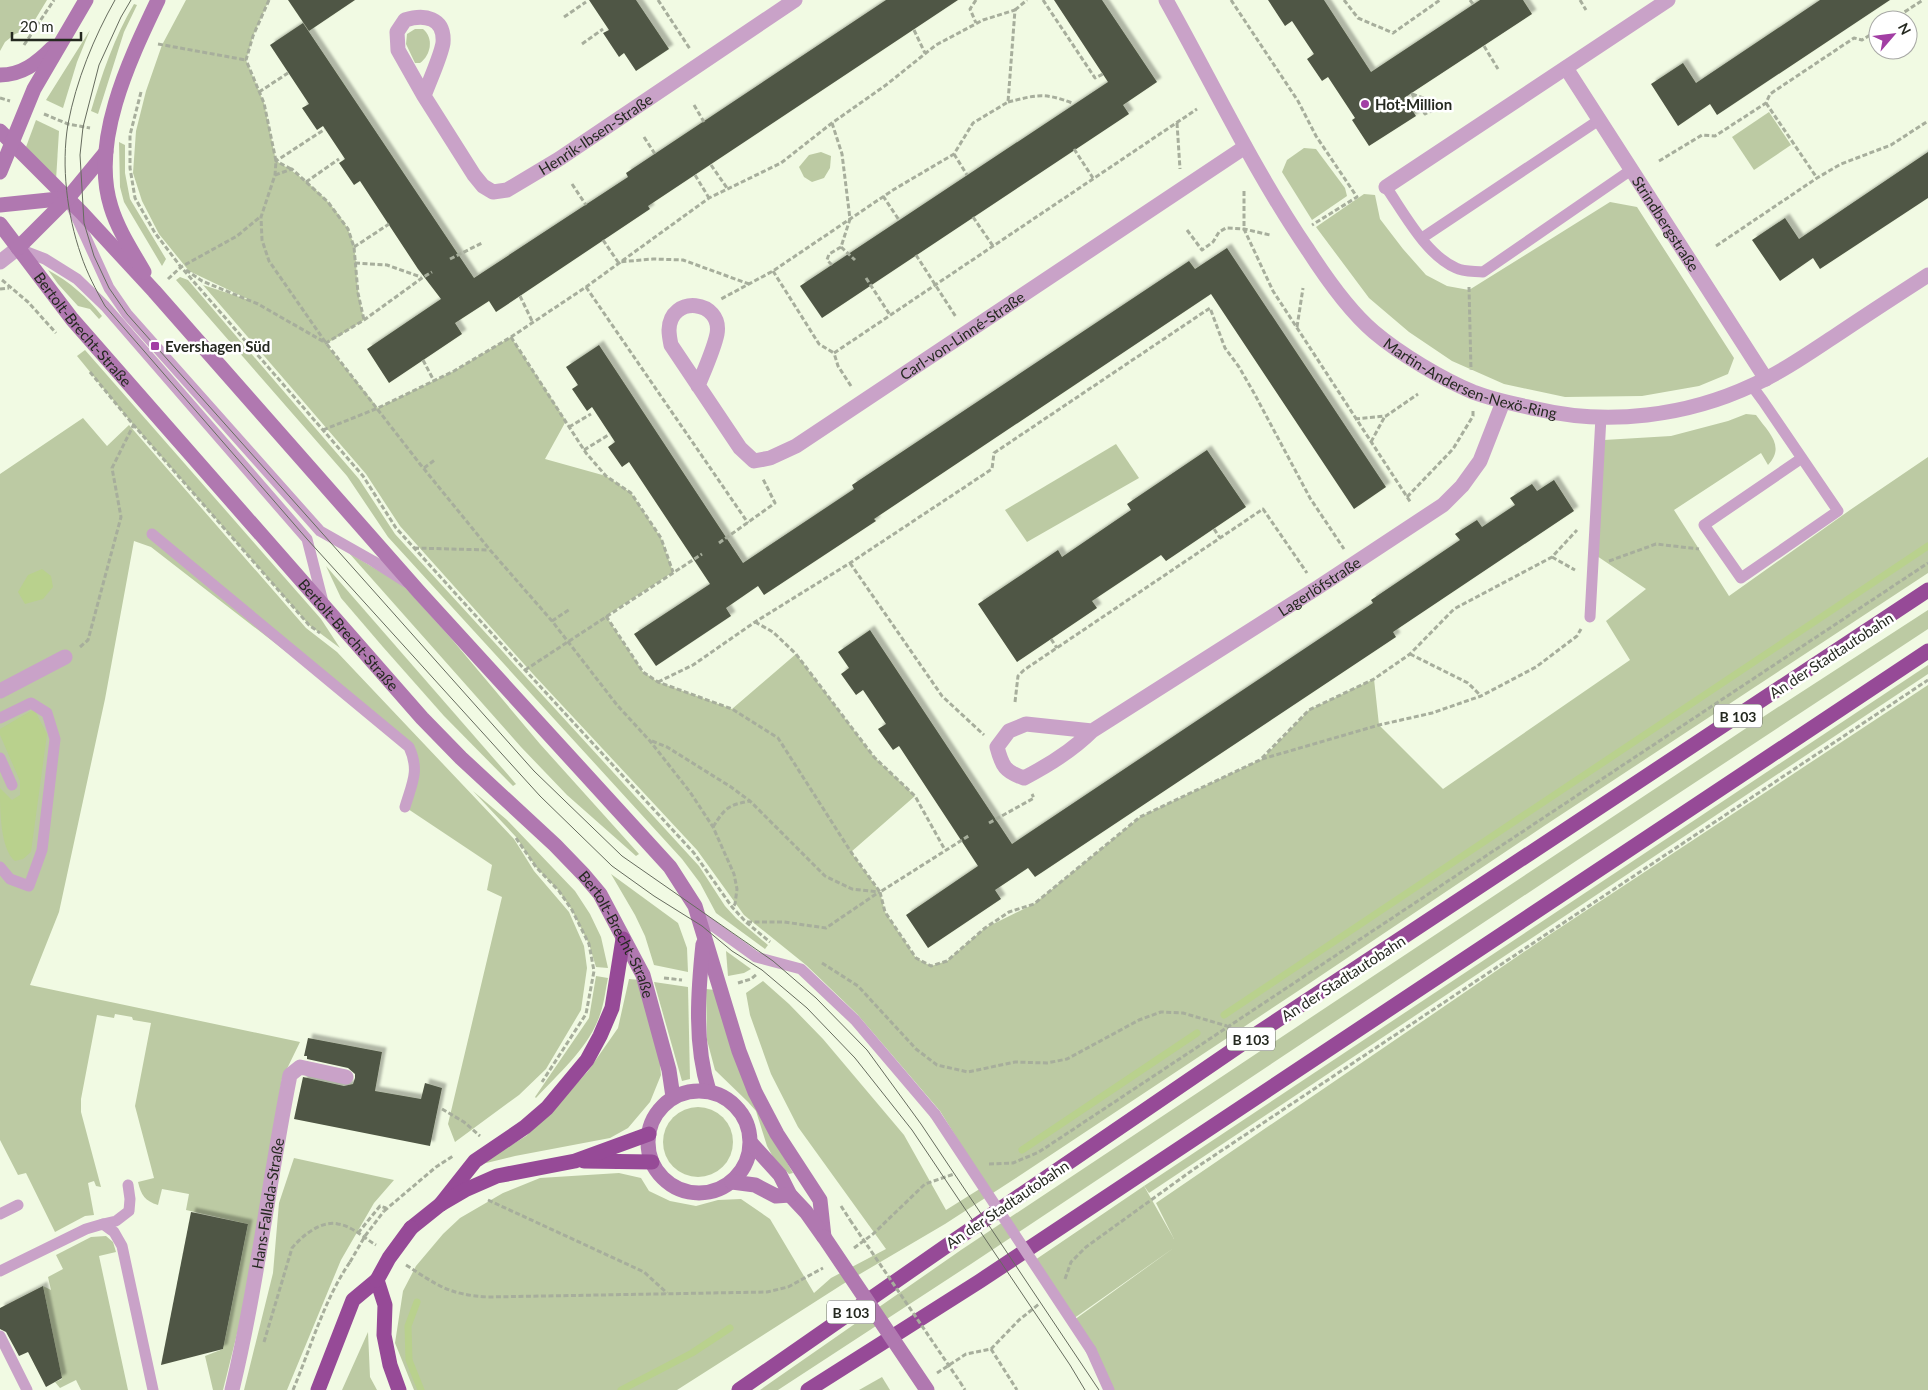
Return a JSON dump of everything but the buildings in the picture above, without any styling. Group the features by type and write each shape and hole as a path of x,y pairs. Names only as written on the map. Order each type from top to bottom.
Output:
{"highway":[{"name":"An der Stadtautobahn","path":"739,1390 1252,1037 1928,590"},
{"name":"B 103","path":"808,1390 980,1281 1928,651"},
{"path":"441,1204 475,1161 525,1127 547,1108 587,1060 612,1008 622,939"},
{"path":"318,1390 352,1300 376,1280 411,1228 441,1204 465,1190 497,1176 575,1161 649,1134"},
{"path":"575,1161 652,1162"},
{"path":"376,1280 385,1305 384,1334 390,1366 400,1390"}],"main road":[{"path":"0,172 26,106 86,0"},
{"path":"154,291 122,232 111,207 106,181 106,152 120,85 158,0"},
{"path":"0,75 17,73 36,63 66,34"},
{"path":"0,131 68,198 154,291 420,592 670,867 691,899 699,916 739,1051 755,1092 777,1134 820,1200 824,1237"},
{"path":"18,248 68,198 106,152"},
{"path":"0,205 68,198"},
{"name":"Bertolt-Brecht-Straße","path":"0,224 72,319 422,718 461,758 584,875 600,894 612,914 622,939 643,975 667,1061 674,1097"},
{"path":"704,936 700,983 700,1048 702,1069 709,1091"},
{"path":"709,1091 726,1097 739,1109 748,1125 751,1143 748,1158 742,1171 732,1182 720,1189 694,1193 681,1190 659,1174 652,1162 648,1149 649,1134 657,1113 674,1097 685,1092 709,1091"},
{"path":"751,1143 780,1174 790,1195 806,1212 824,1237 927,1390"},
{"path":"732,1182 755,1185 776,1196 790,1195"}],"street":[{"name":"Henrik-Ibsen-Straße","path":"424,96 443,44 442,28 434,20 418,16 405,20 397,32 398,50 424,96 482,186 493,192 508,190 559,159 794,0"},
{"name":"Martin-Andersen-Nexö-Ring","path":"1166,0 1245,147 1297,234 1333,288 1374,332 1423,366 1472,391 1503,402 1556,414 1601,417 1669,413 1710,402 1759,382 1799,360 1928,275"},
{"path":"1386,187 1668,0"},
{"name":"Strindbergstraße","path":"1566,68 1631,170 1759,382"},
{"name":"Carl-von-Linné-Straße","path":"754,461 770,458 796,446 1245,147"},
{"path":"0,262 18,248"},
{"path":"698,386 717,333 715,318 705,307 692,305 681,308 672,317 669,330 671,345 698,386 740,448 754,461"},
{"name":"Lagerlöfstraße","path":"1024,778 1051,764 1079,744 1092,731 1317,588 1443,505 1462,486 1480,460 1503,402"},
{"path":"0,691 65,657"},
{"path":"1024,778 1012,774 1001,764 997,747 1009,731 1026,724 1092,731"},
{"name":"Hans-Fallada-Straße","path":"232,1390 249,1316 276,1148 290,1075 300,1067 346,1077"}],"lane":[{"path":"1422,238 1599,120"},
{"path":"1386,187 1422,238 1440,258 1457,269 1482,272 1631,170"},
{"path":"68,198 109,288 127,314 256,460 320,531 373,561 420,592"},
{"path":"18,248 45,259 77,279 105,306 307,539 325,608"},
{"path":"1759,382 1802,458 1838,511 1741,578 1704,525 1802,458"},
{"path":"1590,617 1601,417"},
{"path":"152,534 409,747 414,758 416,771 405,807"},
{"path":"0,718 31,703 47,713 55,739 42,850 29,886 10,879 0,866"},
{"path":"0,758 12,785"},
{"path":"0,858 10,879"},
{"path":"699,916 756,957 801,968 856,1020 935,1114 1091,1350 1109,1390"},
{"path":"0,1271 86,1229 116,1221 129,1211 128,1185"},
{"path":"0,1214 18,1205"},
{"path":"103,1224 114,1232 122,1246 153,1390"},
{"path":"0,1336 27,1390"}],"path":[{"path":"18,49 25,45 54,0"},
{"path":"269,0 253,36 246,60 264,103 276,161 276,175 261,217 262,240 269,261 326,344 424,468 490,550 552,621 617,705 650,740 690,792 713,826 734,874 737,889 735,904 732,907"},
{"path":"658,0 690,49"},
{"path":"976,0 970,9 976,23"},
{"path":"323,430 378,408 434,381 511,337 586,287 709,198 781,162 832,123 886,86 936,45 976,23 1015,10 1028,0"},
{"path":"1043,0 1095,78 1103,74"},
{"path":"1231,0 1298,101 1316,136 1357,197 1297,234"},
{"path":"1344,0 1358,18 1392,33 1440,0"},
{"path":"1470,0 1473,4"},
{"path":"1580,0 1586,10"},
{"path":"1908,10 1923,0"},
{"path":"564,17 586,2"},
{"path":"1008,102 1015,10"},
{"path":"582,44 603,29"},
{"path":"914,30 925,53"},
{"path":"1659,161 1702,135 1715,136 1766,103 1770,94 1854,38 1862,40 1868,36"},
{"path":"154,52 157,43 246,60"},
{"path":"1484,46 1498,69"},
{"path":"259,92 288,73"},
{"path":"143,86 130,135 130,168 135,198 155,233 181,268 363,476 396,528 694,852 732,907 774,946"},
{"path":"1412,94 1428,99 1444,105 1425,114 1412,94"},
{"path":"705,307 773,271 883,196 954,154 973,123 1008,102 1040,95 1055,97 1072,103"},
{"path":"0,98 26,106 68,124 130,135"},
{"path":"1766,103 1817,178"},
{"path":"694,105 704,122"},
{"path":"834,353 1197,109"},
{"path":"1716,246 1817,178 1842,164 1891,145 1928,120"},
{"path":"1177,122 1181,189"},
{"path":"832,123 842,154 850,219 841,247 829,254 827,260 832,265"},
{"path":"276,161 325,129"},
{"path":"644,137 656,154"},
{"path":"1074,149 1093,178"},
{"path":"954,154 967,175"},
{"path":"306,182 340,159"},
{"path":"276,161 292,169 328,202 348,229 354,246 358,293 364,320"},
{"path":"711,165 727,188"},
{"path":"276,175 292,169"},
{"path":"695,176 709,198"},
{"path":"572,184 586,205"},
{"path":"1244,191 1244,229 1273,291 1407,497 1453,449 1473,416 1469,290 1471,271"},
{"path":"883,196 899,220"},
{"path":"181,268 237,236 261,217"},
{"path":"973,217 993,246"},
{"path":"354,246 389,224"},
{"path":"1187,230 1202,250 1213,242 1218,232 1226,228 1244,229 1270,235"},
{"path":"603,240 618,262"},
{"path":"450,259 482,242"},
{"path":"841,247 855,260"},
{"path":"916,254 966,332"},
{"path":"618,262 653,259 683,260 749,284"},
{"path":"355,263 387,265 422,278"},
{"path":"181,268 202,281 258,304 326,344"},
{"path":"773,271 819,344 834,353 838,366 860,402"},
{"path":"326,344 432,272"},
{"path":"0,278 10,288 0,289"},
{"path":"866,278 890,315"},
{"path":"586,287 748,523"},
{"path":"1297,328 1304,288"},
{"path":"520,296 533,322"},
{"path":"658,682 693,665 755,622 850,563 992,469 994,453 1210,308 1225,348 1254,393 1310,498 1353,563"},
{"path":"511,337 584,450 606,476 631,493 661,538 673,572"},
{"path":"423,360 434,381"},
{"path":"1371,442 1386,416 1418,394"},
{"path":"569,427 591,414"},
{"path":"1355,419 1386,416"},
{"path":"65,657 88,640 121,517 112,468 134,424"},
{"path":"584,450 610,434"},
{"path":"424,468 436,459"},
{"path":"719,543 775,503 754,461"},
{"path":"1015,702 1018,676 1024,670 1263,509 1317,588"},
{"path":"1262,759 1309,710 1374,679 1410,654 1454,609 1552,556 1580,528"},
{"path":"1214,529 1220,538"},
{"path":"1606,562 1656,544 1722,552"},
{"path":"414,548 490,550"},
{"path":"525,670 702,554"},
{"path":"1552,556 1592,580"},
{"path":"850,563 942,696 997,747"},
{"path":"981,1165 1013,1163 1039,1152 1928,563"},
{"path":"552,621 570,609"},
{"path":"606,616 643,672 658,682 732,709 778,738 851,852 880,892 885,912 916,958 931,966 947,962 985,928 1008,912 1034,904 1140,817 1262,759 1379,725 1432,712 1481,696 1536,667 1577,636 1590,617"},
{"path":"755,622 773,632 796,654 874,757 914,796 945,850"},
{"path":"1051,639 1057,648"},
{"path":"1410,654 1468,683 1481,696"},
{"path":"1063,1285 1072,1262 1086,1247 1194,1169 1928,680"},
{"path":"650,740 667,747 750,801 825,876 852,889 880,892"},
{"path":"989,823 1034,798 1024,778"},
{"path":"713,826 721,814 733,804 750,801"},
{"path":"746,922 784,922 826,928 970,835"},
{"path":"815,961 858,986 916,1048 937,1065 968,1072 1015,1062 1067,1060 1139,1020 1161,1012 1182,1013 1227,1026"},
{"path":"538,1086 586,1014 594,971"},
{"path":"442,1109 464,1122 480,1137"},
{"path":"473,1142 488,1131"},
{"path":"294,1390 330,1297 338,1280 365,1236 385,1210 436,1167 458,1152"},
{"path":"852,1248 873,1234 925,1184 962,1171"},
{"path":"465,1190 644,1272 668,1294"},
{"path":"358,1233 380,1206 385,1210"},
{"path":"850,1220 965,1390"},
{"path":"264,1343 292,1248 300,1238 317,1227 337,1223 358,1233 383,1250"},
{"path":"399,1260 440,1288 466,1296 488,1297 767,1292 788,1287 832,1263"},
{"path":"936,1375 966,1354 991,1349 1019,1320 1041,1302"},
{"path":"991,1349 1017,1390"}],"shaded area":[{"path":"0,0 47,0 30,28 15,34 5,42 0,51"},
{"path":"186,0 269,0 253,36 246,60 264,103 276,161 312,186 335,210 351,235 355,253 358,294 364,320 326,344 378,408 454,371 511,337 566,421 545,459 606,476 631,493 661,538 673,572 606,616 643,672 658,682 732,709 796,654 874,757 915,796 851,852 880,892 885,912 916,958 931,966 947,961 985,928 1034,904 1140,817 1262,759 1309,710 1374,679 1379,725 1443,789 1630,660 1606,621 1646,589 1594,554 1604,440 1671,436 1728,421 1746,414 1756,415 1770,433 1775,445 1773,458 1768,465 1761,453 1674,510 1729,596 1928,457 1928,573 1016,1178 945,1224 843,1284 677,1390 414,1390 395,1343 403,1291 416,1266 443,1234 460,1218 503,1193 540,1178 619,1173 641,1178 649,1191 670,1201 696,1206 718,1200 741,1199 770,1219 814,1293 831,1278 886,1249 798,1127 771,1074 750,1015 746,993 763,981 789,1004 823,1039 904,1135 946,1210 986,1185 940,1111 857,1014 806,965 744,915 697,850 533,674 400,526 366,474 203,285 252,301 189,271 159,234 142,201 133,173 136,131 146,91 162,45"},
{"path":"134,4 137,5 124,32 98,114 91,111 100,83 109,56"},
{"path":"415,29 423,29 430,42 427,56 420,63 415,63 406,44 407,34"},
{"path":"90,30 77,62 63,108 46,100"},
{"path":"1769,112 1791,145 1754,170 1732,137"},
{"path":"36,120 59,131 56,180 26,147"},
{"path":"119,142 125,145 125,173 130,199 166,259 162,266 124,202 120,187"},
{"path":"1304,148 1316,149 1345,188 1347,196 1312,220 1282,172 1287,160"},
{"path":"821,152 831,156 830,168 824,178 812,182 804,177 799,167 809,155"},
{"path":"1364,194 1375,195 1380,219 1426,275 1447,286 1469,290 1610,202 1637,207 1734,358 1728,374 1699,386 1642,396 1565,397 1504,384 1452,361 1409,332 1369,298 1316,227"},
{"path":"48,270 78,290 102,316 99,319 90,309 78,306"},
{"path":"180,277 188,280 359,479 395,534 699,866 725,906 768,945 765,949 716,913 700,883 682,859 388,537 347,476 176,280"},
{"path":"85,350 321,619 340,648 309,625 131,422 77,356"},
{"path":"83,418 107,446 129,425 306,628 337,652 514,839 534,871 569,912 584,946 587,968 581,1010 546,1069 519,1095 455,1142 448,1124 502,897 487,890 492,865 405,807 416,771 409,747 151,547 134,541 105,699 59,912 30,985 300,1042 282,1079 243,1310 223,1390 213,1390 205,1356 223,1349 248,1224 186,1210 189,1194 162,1189 158,1205 150,1202 141,1191 138,1182 154,1178 135,1106 151,1023 115,1014 114,1018 97,1015 81,1099 81,1112 101,1187 96,1186 94,1181 88,1183 94,1215 85,1216 55,1232 26,1173 18,1175 0,1140 0,474"},
{"path":"1116,444 1139,478 1027,542 1005,510"},
{"path":"349,553 403,585 450,637 540,744 639,854 636,856 567,795 521,747"},
{"path":"326,566 516,784 513,786 444,716 383,647 341,598"},
{"path":"42,569 51,576 53,587 43,599 25,604 18,592 28,575"},
{"path":"1928,610 1928,629 778,1390 760,1390 961,1250 1769,713"},
{"path":"1928,665 1928,674 1149,1193 1144,1186"},
{"path":"1928,685 1928,1390 1114,1390 1074,1320 1175,1247 1073,1319 1035,1260 1144,1186 1174,1239 1156,1203 1543,939"},
{"path":"34,709 47,734 31,852 23,859 15,861 6,847 4,838 0,788 12,800 20,795 20,781 0,735 0,729"},
{"path":"473,791 507,820 575,891 590,914 601,937 608,968 596,967 589,944 572,910 559,891 536,867 516,837"},
{"path":"611,874 678,923 687,948 688,972 654,965 645,936"},
{"path":"726,951 751,969 744,973 728,976"},
{"path":"596,976 608,978 602,1009 593,1031 579,1052 536,1098 589,1018"},
{"path":"629,979 640,980 659,1052 661,1075 650,1102 628,1128 610,1138 478,1165 526,1136 551,1112 588,1071 618,1028"},
{"path":"654,982 688,987 690,1079 682,1081"},
{"path":"706,989 715,990 757,1111 793,1173 789,1174 773,1157 767,1146 756,1111 715,1070 707,1040"},
{"path":"691,1107 705,1107 718,1113 727,1122 733,1135 731,1155 723,1167 705,1177 691,1177 678,1171 669,1162 663,1149 663,1135 669,1122 678,1113"},
{"path":"294,1158 394,1180 374,1203 341,1260 287,1390 244,1390 273,1273 279,1203"},
{"path":"106,1236 113,1242 116,1252 99,1256 128,1390 81,1390 76,1380 60,1388 55,1382 62,1379 43,1286 51,1290 48,1277 63,1269 56,1255 91,1237"},
{"path":"368,1332 370,1377 377,1390 342,1390"},
{"path":"882,1377 890,1390 859,1390"}],"waterway":[{"path":"1224,1015 1928,546"},
{"path":"1022,1150 1197,1033"},
{"path":"417,1302 408,1326 409,1360 421,1390"},
{"path":"621,1390 692,1353 730,1328"}],"tram line":[{"path":"115,0 93,44 81,76 71,108 65,157 69,207 76,240 86,268 105,306 307,539 540,796 612,866 654,896 702,926 732,951 762,970 807,1008 855,1058 912,1130 1085,1390"},
{"path":"131,0 99,65 83,127 80,155 84,223 94,256 109,288 127,314 534,771 622,856 773,961 816,998 867,1050 921,1124 1099,1390"}],"place":[{"name":"Hot-Million","path":"1365,104"},
{"name":"Evershagen Süd","path":"155,346"}]}
